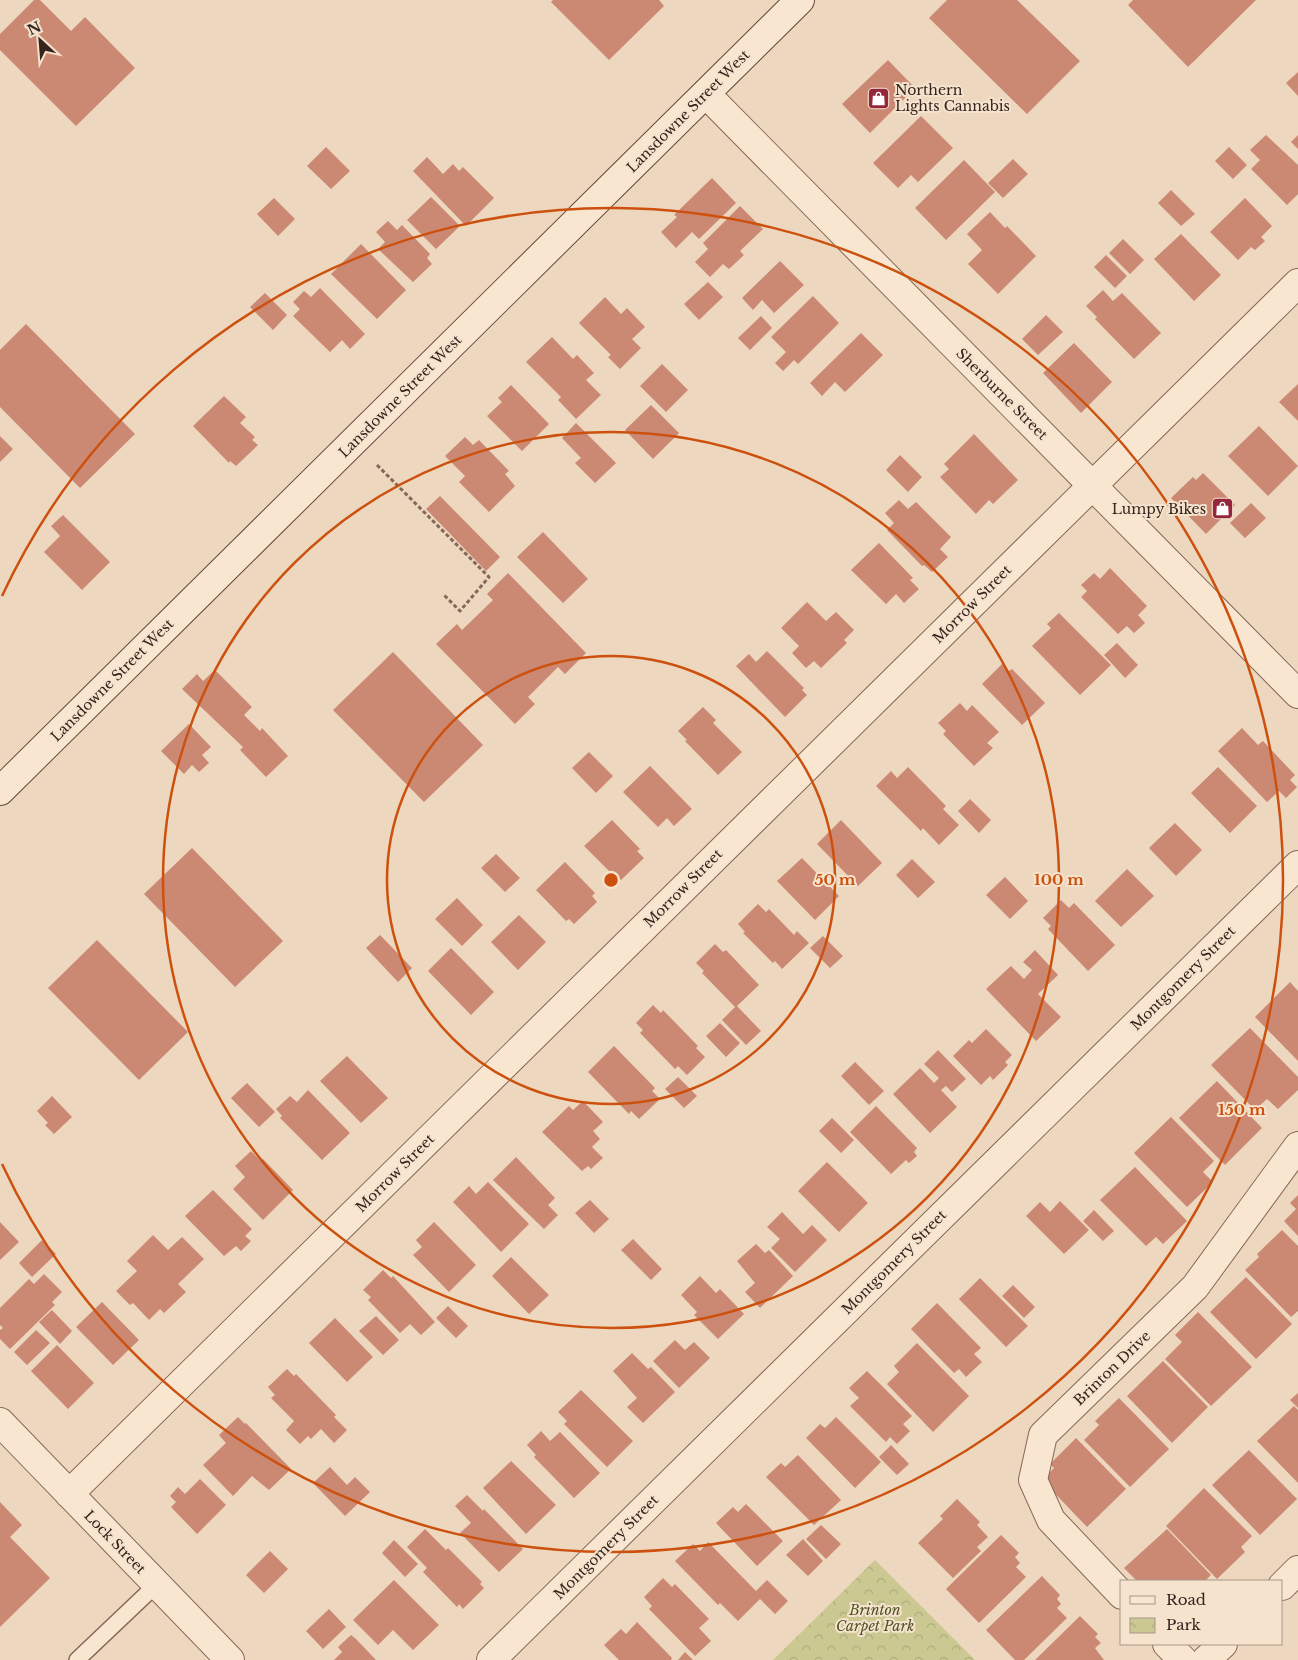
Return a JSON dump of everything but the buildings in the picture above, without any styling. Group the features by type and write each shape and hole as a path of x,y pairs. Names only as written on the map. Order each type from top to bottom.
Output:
{"street":[{"name":"Lansdowne Street West","path":"0,791 800,0"},
{"name":"Sherburne Street","path":"706,94 1298,694"},
{"name":"Morrow Street","path":"69,1494 1298,282"},
{"name":"Montgomery Street","path":"490,1660 1298,865"},
{"name":"Brinton Drive","path":"1120,1594 1050,1520 1033,1480 1043,1435 1195,1287 1298,1146"},
{"name":"Lock Street","path":"0,1422 230,1660"},
{"path":"1283,1585 1298,1570"},
{"path":"1169,1645 1183,1660"},
{"path":"1206,1660 1222,1645"}],"lane":[{"path":"77,1660 156,1585"}],"path":[{"path":"377,465 489,577 460,611 444,595"}],"green space":[{"name":"Brinton Carpet Park","path":"875,1560 975,1660 773,1660"}],"place":[{"name":"Northern Lights Cannabis","path":"879,98"},
{"name":"Lumpy Bikes","path":"1222,509"}]}
